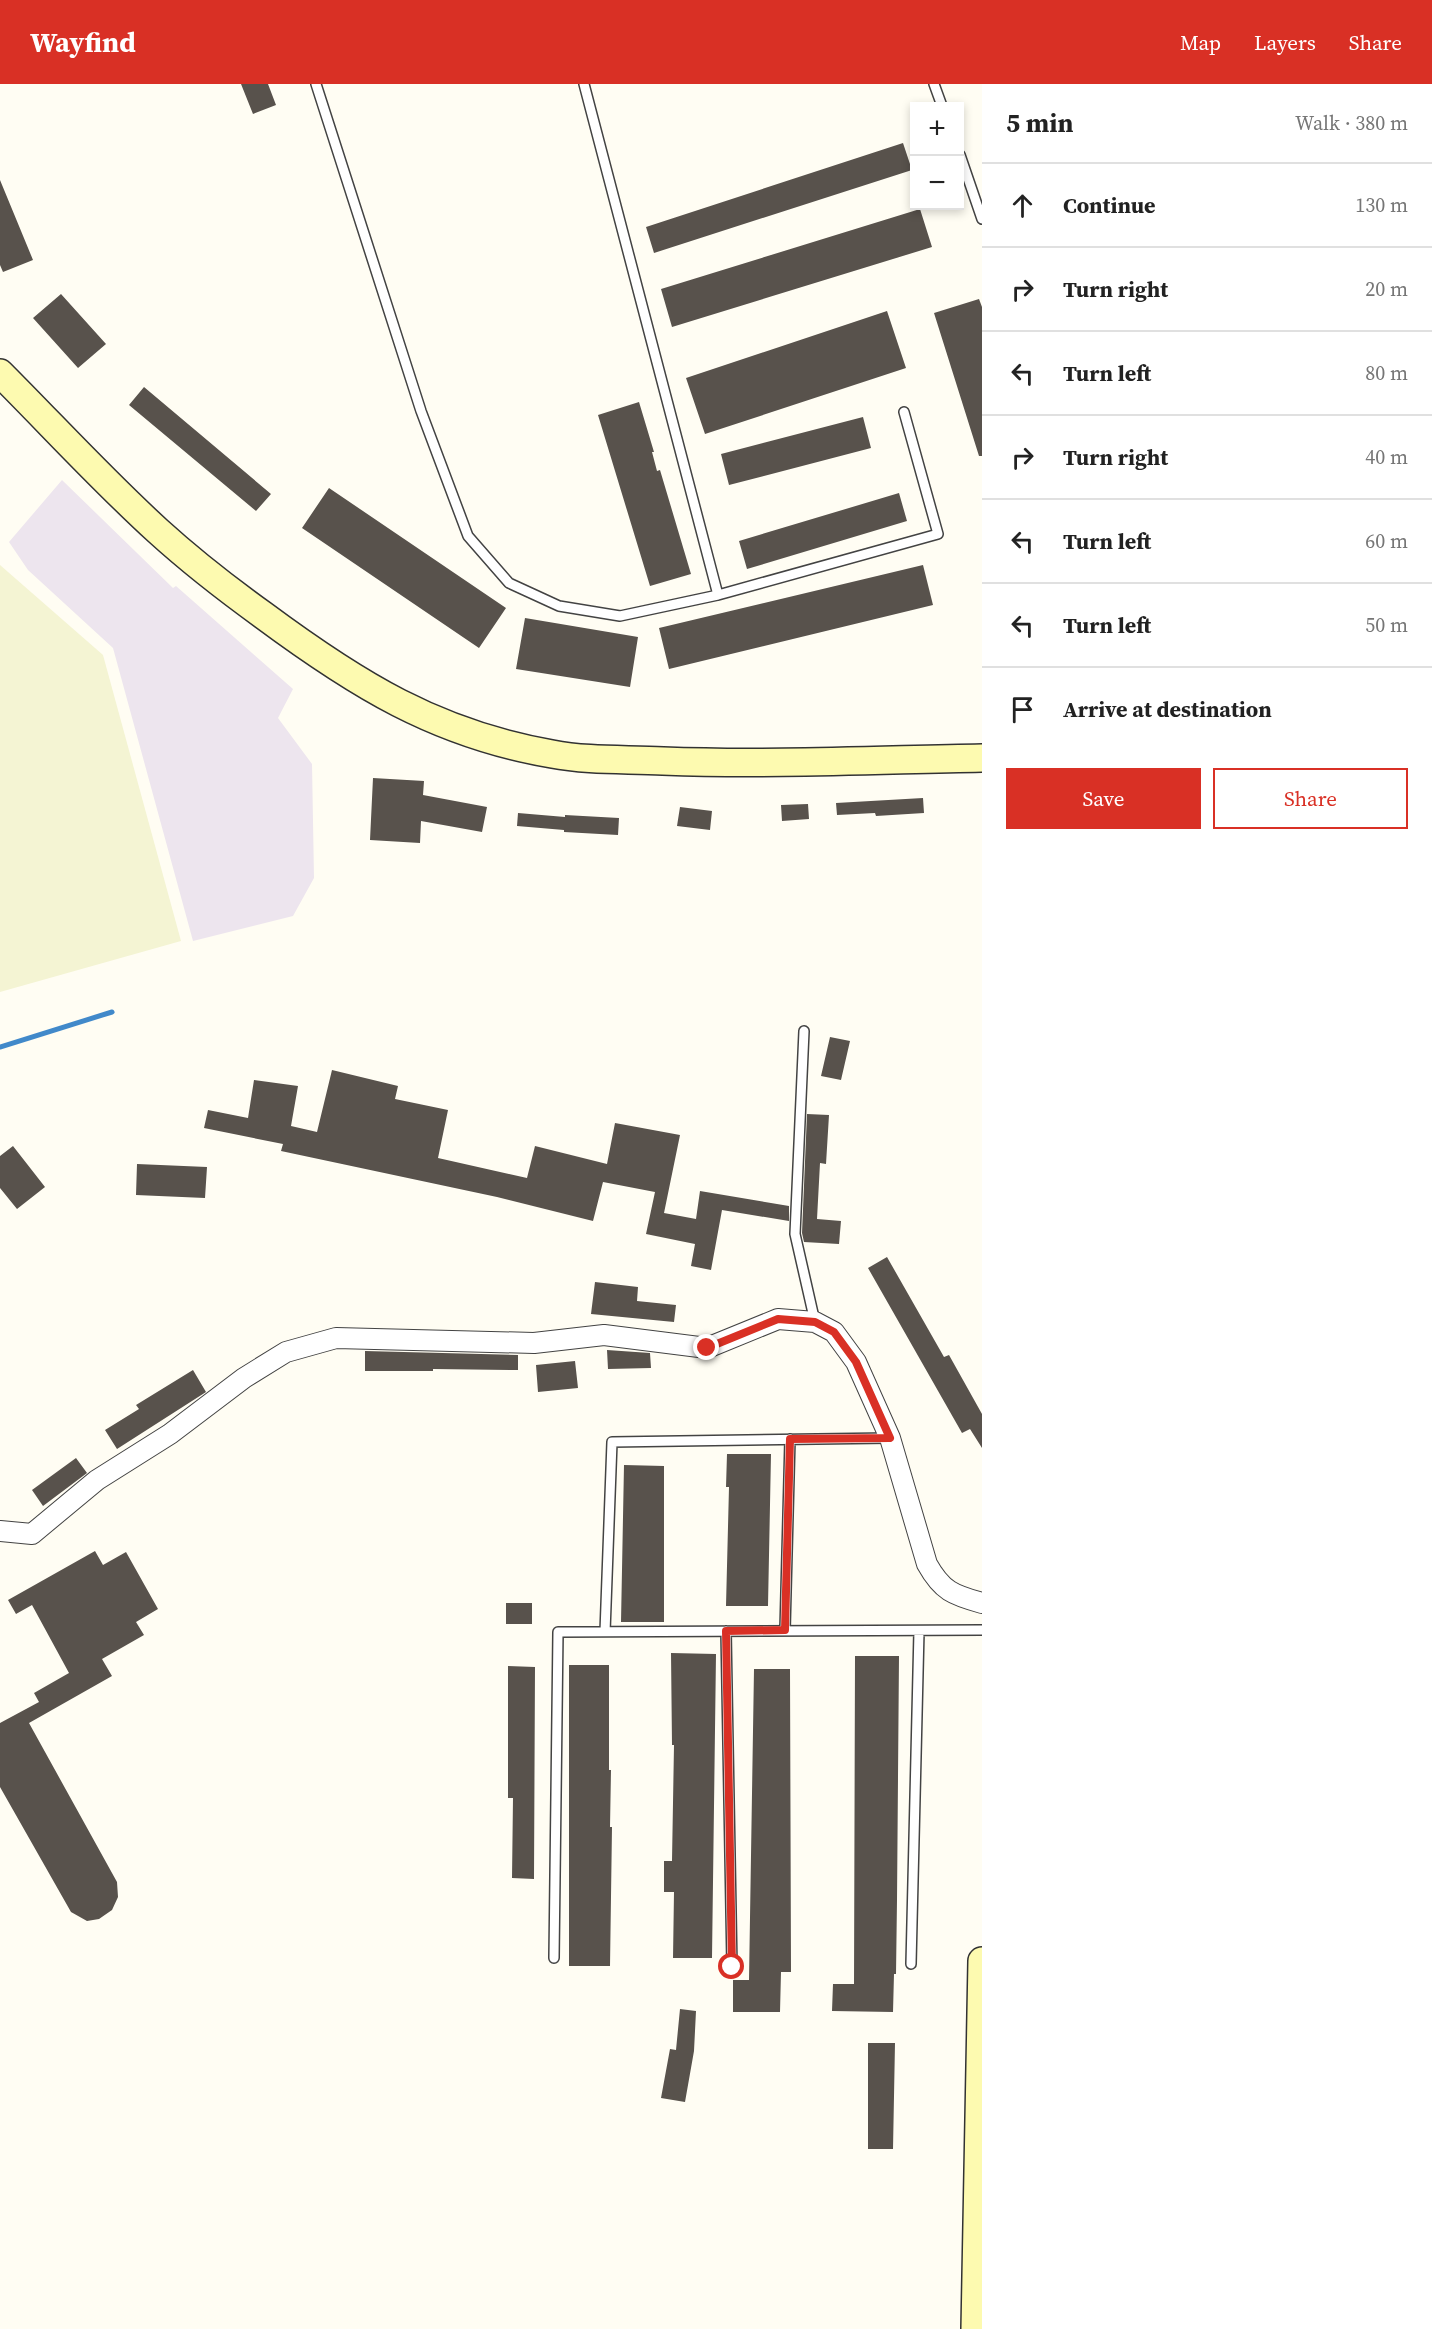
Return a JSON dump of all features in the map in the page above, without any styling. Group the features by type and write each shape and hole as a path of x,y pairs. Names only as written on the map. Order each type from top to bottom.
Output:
{"main road":[{"path":"0,373 158,531 231,591 306,647 375,692 451,728 523,749 589,758 730,763 982,758"},
{"path":"975,2329 982,1961"}],"street":[{"path":"0,1531 32,1534 97,1480 170,1434 244,1378 286,1352 336,1338 534,1343 604,1335 707,1348 778,1319 815,1322 834,1332 856,1362 890,1438 927,1564 936,1580 956,1596 982,1603"}],"lane":[{"path":"316,84 421,411 468,536 509,583 559,606 620,616 718,595 938,534 904,412"},
{"path":"584,84 718,595"},
{"path":"934,84 941,102"},
{"path":"960,156 982,219"},
{"path":"804,1031 795,1234 815,1322"},
{"path":"605,1632 612,1442 890,1438"},
{"path":"785,1630 790,1439"},
{"path":"554,1958 558,1632 982,1630"},
{"path":"726,1631 732,1967"},
{"path":"911,1964 919,1631"}],"shaded area":[{"path":"62,480 173,588 176,586 293,689 278,718 312,764 314,878 293,916 193,941 113,648 28,570 9,542"}],"green space":[{"path":"0,565 103,655 181,941 0,992"}],"building":[{"path":"241,84 268,84 276,105 253,114"},
{"path":"903,143 910,164 910,171 654,253 646,227"},
{"path":"0,180 33,260 3,272 0,265"},
{"path":"917,210 920,210 932,247 672,327 661,289"},
{"path":"61,294 106,344 78,368 33,318"},
{"path":"979,299 982,307 982,456 979,456 934,313"},
{"path":"887,311 906,368 705,434 686,378"},
{"path":"144,387 271,494 256,511 129,405"},
{"path":"639,402 654,452 652,452 657,471 660,470 691,574 650,586 598,415"},
{"path":"863,417 871,448 729,485 721,454"},
{"path":"329,488 506,608 479,648 302,528"},
{"path":"899,493 907,521 747,569 739,541"},
{"path":"923,565 933,605 669,669 659,628"},
{"path":"525,618 638,637 630,687 516,669"},
{"path":"373,778 424,781 423,795 487,807 482,832 421,821 420,843 370,840"},
{"path":"923,798 924,813 876,816 875,813 837,815 836,803"},
{"path":"808,804 809,819 782,821 781,805"},
{"path":"680,807 712,811 710,830 677,826"},
{"path":"518,813 619,818 618,835 564,832 564,830 517,826"},
{"path":"830,1037 850,1041 841,1080 821,1076"},
{"path":"332,1070 398,1086 395,1099 448,1110 438,1158 527,1178 535,1146 607,1164 615,1123 680,1135 664,1213 696,1219 700,1191 789,1206 789,1221 722,1210 711,1270 691,1266 695,1244 646,1234 655,1192 603,1182 593,1221 497,1197 281,1151 283,1144 204,1128 208,1110 248,1118 254,1080 298,1086 291,1126 317,1132"},
{"path":"807,1114 829,1115 826,1164 820,1163 817,1219 841,1221 839,1244 804,1242 802,1233"},
{"path":"13,1146 45,1187 17,1209 0,1188 0,1156"},
{"path":"137,1164 207,1167 205,1198 136,1195"},
{"path":"887,1257 944,1357 949,1355 982,1414 982,1448 970,1429 962,1433 868,1268"},
{"path":"595,1282 638,1287 637,1301 676,1305 674,1322 591,1314"},
{"path":"607,1350 650,1353 651,1368 608,1369"},
{"path":"365,1351 518,1355 518,1370 365,1371"},
{"path":"575,1361 578,1388 538,1392 536,1365"},
{"path":"193,1370 206,1392 117,1449 105,1430 139,1409 136,1405"},
{"path":"727,1454 771,1454 768,1606 726,1606 729,1487 726,1487"},
{"path":"76,1458 87,1473 43,1506 32,1490"},
{"path":"624,1465 664,1466 664,1622 621,1622"},
{"path":"95,1551 103,1565 126,1552 158,1609 136,1622 144,1635 102,1659 112,1676 29,1723 117,1882 118,1897 112,1910 99,1919 87,1921 71,1912 0,1787 0,1723 39,1702 34,1693 69,1673 32,1605 16,1614 8,1600"},
{"path":"506,1603 532,1603 532,1624 506,1624"},
{"path":"671,1653 716,1654 712,1958 673,1958 674,1892 664,1892 664,1861 672,1861 674,1745 672,1745"},
{"path":"855,1656 899,1656 896,1974 894,1974 893,2012 832,2011 833,1984 854,1984"},
{"path":"569,1665 609,1665 610,1827 612,1827 610,1966 569,1966"},
{"path":"508,1666 535,1667 534,1879 512,1878 513,1798 508,1798"},
{"path":"754,1669 790,1669 791,1972 781,1972 780,2012 733,2012 733,1980 749,1980"},
{"path":"680,2009 696,2011 694,2051 685,2102 661,2098 670,2049 676,2050"},
{"path":"868,2043 895,2043 893,2149 868,2149"}],"waterway":[{"path":"0,1047 112,1012"}],"route":[{"path":"707,1348 778,1319 815,1322 834,1332 856,1362 890,1438 790,1439 785,1630 726,1631 732,1967"}]}
